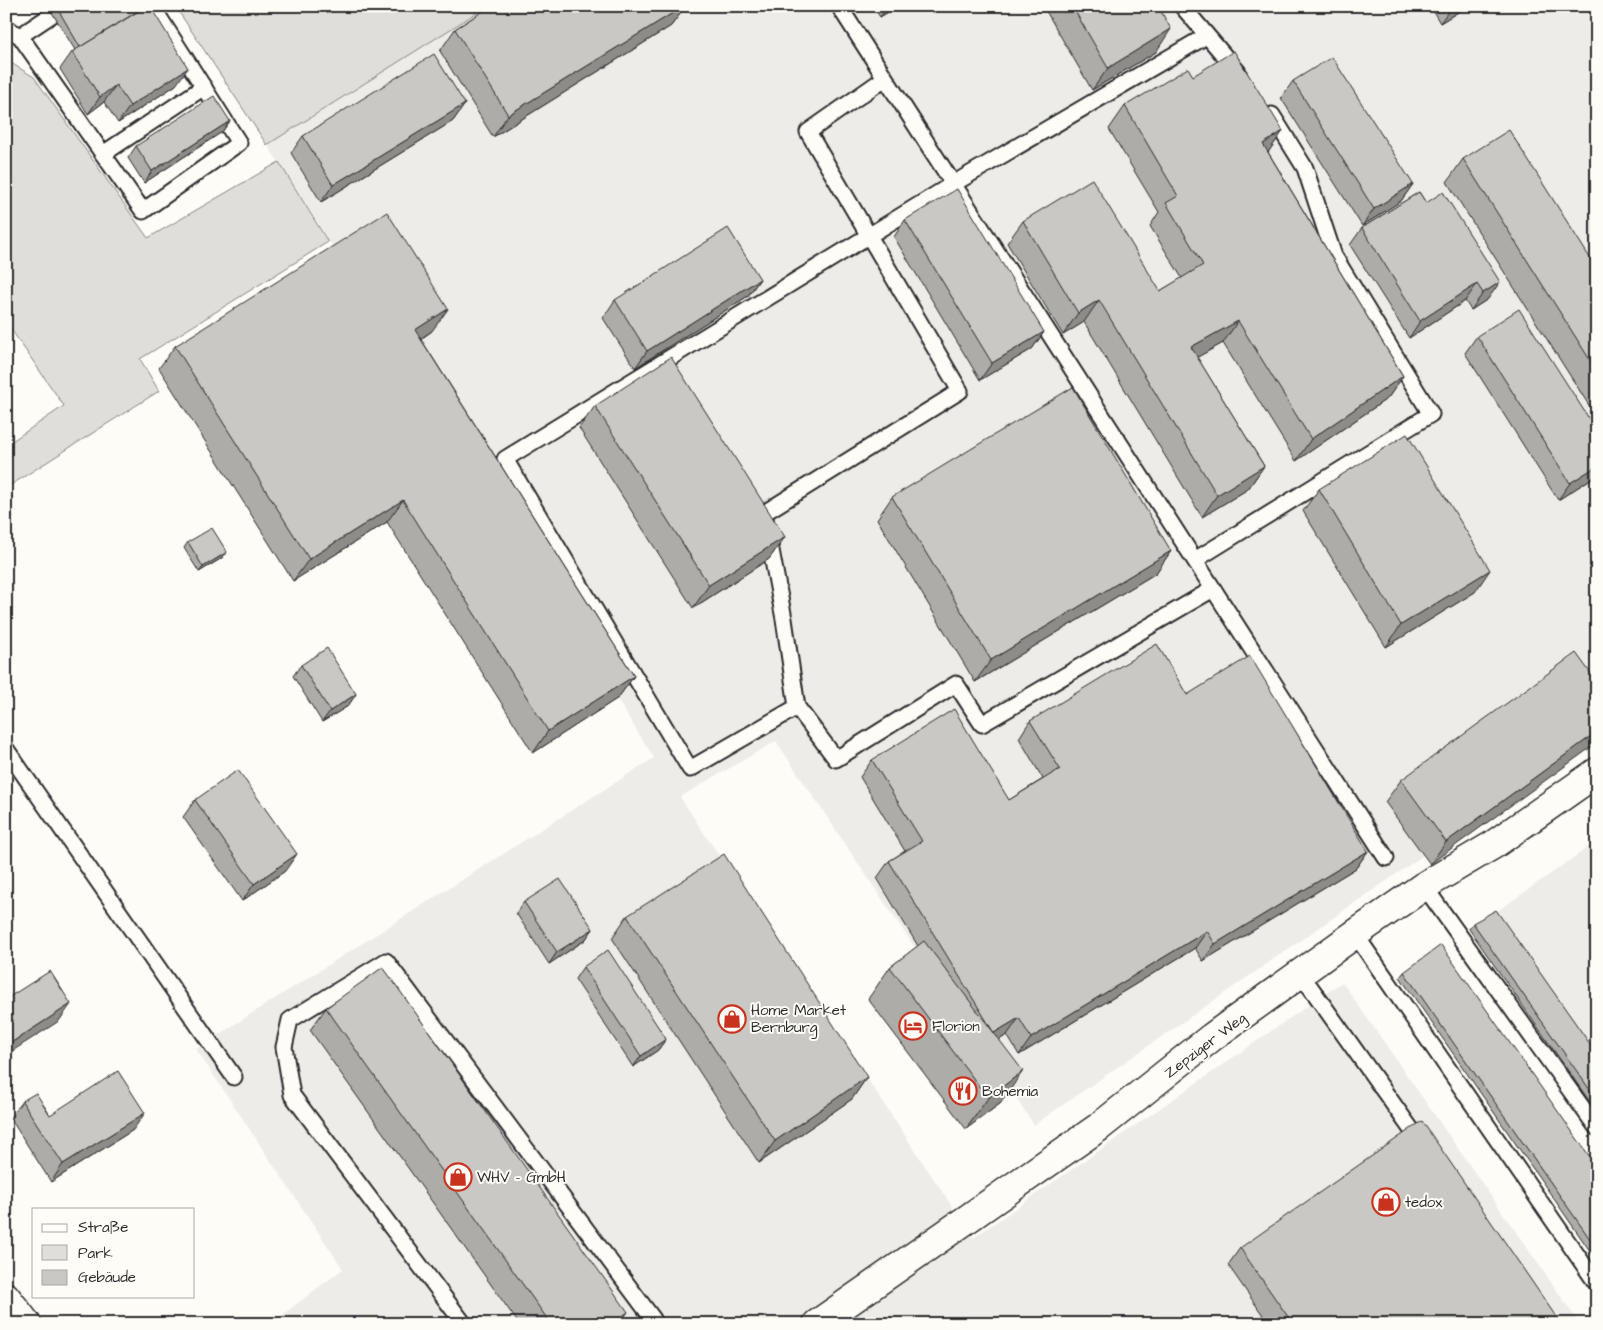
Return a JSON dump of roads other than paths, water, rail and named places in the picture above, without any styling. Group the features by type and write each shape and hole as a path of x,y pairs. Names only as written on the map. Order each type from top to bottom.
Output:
{"street":[{"name":"Zepziger Weg","path":"817,1324 1100,1127 1212,1037 1355,934 1424,886 1493,845 1597,772"},
{"path":"6,1296 27,1324"}],"lane":[{"path":"20,36 65,6"},
{"path":"6,28 20,36 144,211 239,143 152,6"},
{"path":"839,6 1386,858"},
{"path":"1182,6 1250,85"},
{"path":"797,707 690,769 505,459 953,184 1206,36"},
{"path":"885,78 808,132 960,391 764,513 784,619 797,707 836,759 956,684 982,724 1213,589"},
{"path":"103,154 204,87"},
{"path":"1195,560 1430,414 1334,256 1305,168 1263,99"},
{"path":"6,749 234,1076"},
{"path":"1424,886 1597,1128"},
{"path":"1355,934 1597,1284"},
{"path":"464,1324 292,1095 284,1047 290,1020 386,961 654,1319 654,1324"},
{"path":"1301,974 1430,1156"}],"place":[{"name":"Home Market Bernburg","path":"732,1019"},
{"name":"Florion","path":"913,1026"},
{"name":"Bohemia","path":"963,1091"},
{"name":"WHV - GmbH","path":"458,1177"},
{"name":"tedox","path":"1386,1202"}]}
